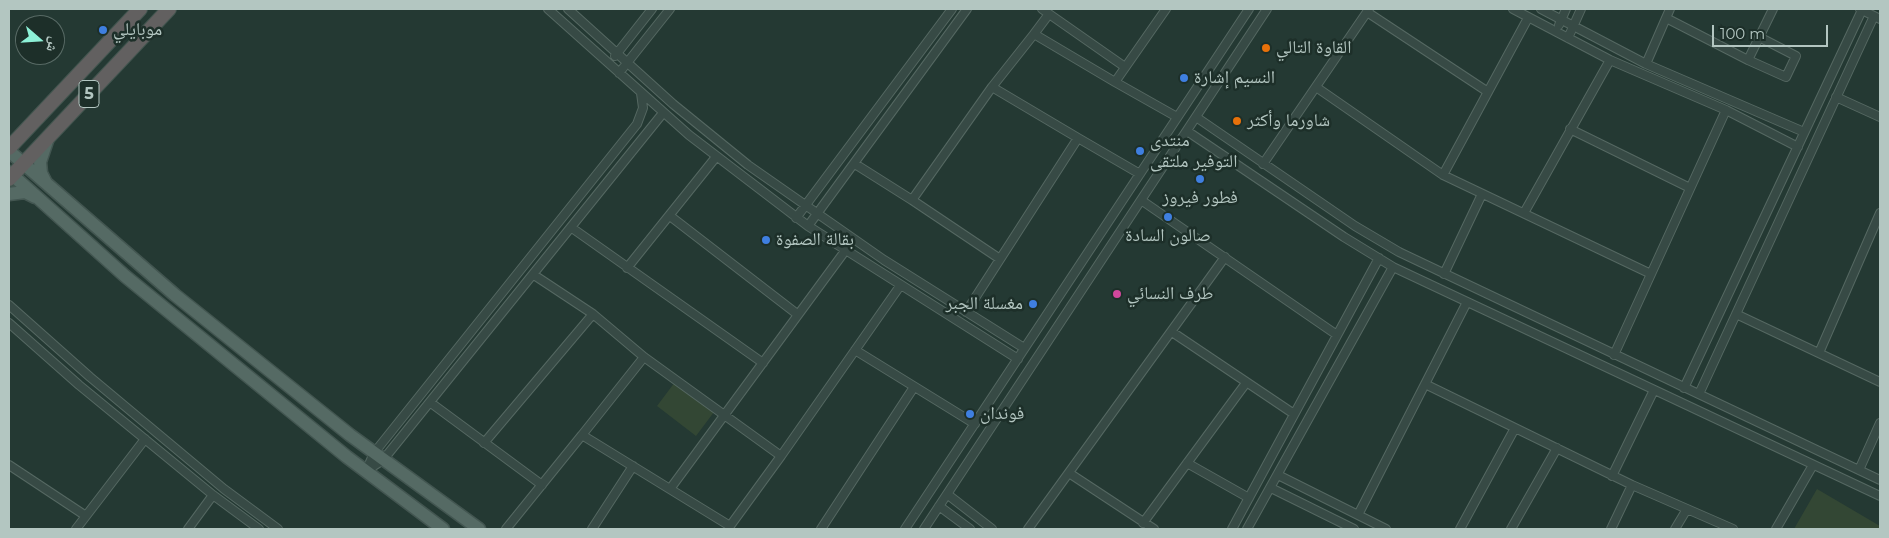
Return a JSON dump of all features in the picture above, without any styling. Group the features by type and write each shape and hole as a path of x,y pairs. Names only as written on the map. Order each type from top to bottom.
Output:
{"highway":[{"name":"5","path":"9,150 140,9"},
{"name":"5","path":"10,175 48,138 169,9"}],"main road":[{"path":"48,138 41,153 40,173 48,185"},
{"path":"9,150 174,295 379,457 480,529"},
{"path":"10,175 125,276 366,471 443,529"},
{"path":"9,194 25,192 37,198"}],"street":[{"path":"548,9 663,113 716,157 796,218 900,286 1018,359"},
{"path":"568,9 711,137 805,207 1024,348"},
{"path":"609,64 652,9"},
{"path":"619,73 670,9"},
{"path":"796,218 952,9"},
{"path":"808,226 968,9"},
{"path":"1042,9 1125,68"},
{"path":"1115,82 1166,9"},
{"path":"905,529 1249,9"},
{"path":"924,529 1267,9"},
{"path":"1513,9 1610,60 1726,110 1798,147"},
{"path":"1542,9 1561,21 1646,64 1804,132"},
{"path":"1556,31 1566,9"},
{"path":"1568,38 1581,9"},
{"path":"1646,64 1670,9"},
{"path":"1748,60 1772,9"},
{"path":"1684,388 1861,9 1877,17 1836,97 1699,394"},
{"path":"1263,164 1368,10 1488,92"},
{"path":"912,200 992,87 1049,14"},
{"path":"1443,175 1528,18"},
{"path":"1666,18 1748,60 1786,77 1796,56 1759,37"},
{"path":"1034,34 1178,117"},
{"path":"1524,213 1610,60"},
{"path":"992,87 1140,174"},
{"path":"1316,87 1443,175 1651,274"},
{"path":"366,471 379,457 638,124 643,108 641,93"},
{"path":"1836,97 1880,117"},
{"path":"1614,354 1726,110"},
{"path":"366,471 430,403 663,113"},
{"path":"1196,117 1355,226 1399,252 1880,480"},
{"path":"1570,129 1690,188"},
{"path":"1187,131 1393,267 1880,496"},
{"path":"966,312 1078,138"},
{"path":"627,268 716,157"},
{"path":"855,164 1000,259"},
{"path":"1444,274 1482,194"},
{"path":"1141,200 1337,335"},
{"path":"1819,353 1880,213"},
{"path":"670,216 797,314"},
{"path":"572,228 763,362"},
{"path":"670,489 845,251"},
{"path":"1028,529 1225,257"},
{"path":"1232,529 1379,258"},
{"path":"1247,529 1393,267"},
{"path":"534,275 593,314 644,357 781,456"},
{"path":"582,435 732,528 900,286"},
{"path":"1358,515 1466,302"},
{"path":"9,305 90,377 224,489 278,529"},
{"path":"484,443 593,314"},
{"path":"1736,314 1880,382"},
{"path":"9,323 145,439 213,495 259,529"},
{"path":"1172,332 1294,414"},
{"path":"855,350 975,424"},
{"path":"506,529 644,357"},
{"path":"1143,523 1246,383"},
{"path":"1425,384 1612,476 1733,529"},
{"path":"820,529 914,387"},
{"path":"1612,476 1654,390"},
{"path":"430,403 542,485"},
{"path":"1859,470 1880,423"},
{"path":"1460,529 1515,428"},
{"path":"76,529 145,439"},
{"path":"1511,529 1557,448"},
{"path":"1187,463 1249,498"},
{"path":"1776,529 1813,465"},
{"path":"9,466 86,516"},
{"path":"592,529 633,466"},
{"path":"1068,472 1154,529"},
{"path":"1278,475 1386,529"},
{"path":"1611,529 1632,485"},
{"path":"1271,488 1354,529"},
{"path":"947,494 992,529"},
{"path":"188,529 213,495"},
{"path":"939,506 970,529"},
{"path":"1675,529 1687,509"}],"green space":[{"path":"675,382 714,412 696,436 657,406"},
{"path":"1817,489 1880,526 1880,529 1794,529"}],"place":[{"name":"موبايلي","path":"103,30"},
{"name":"القاوة التالي","path":"1266,48"},
{"name":"النسيم إشارة","path":"1184,78"},
{"name":"شاورما وأكثر","path":"1237,121"},
{"name":"منتدى التوفير ملتقى","path":"1140,151"},
{"name":"فطور فيروز","path":"1200,179"},
{"name":"صالون السادة","path":"1168,217"},
{"name":"بقالة الصفوة","path":"766,240"},
{"name":"طرف النسائي","path":"1117,294"},
{"name":"مغسلة الجبر","path":"1033,304"},
{"name":"فوندان","path":"970,414"}]}
